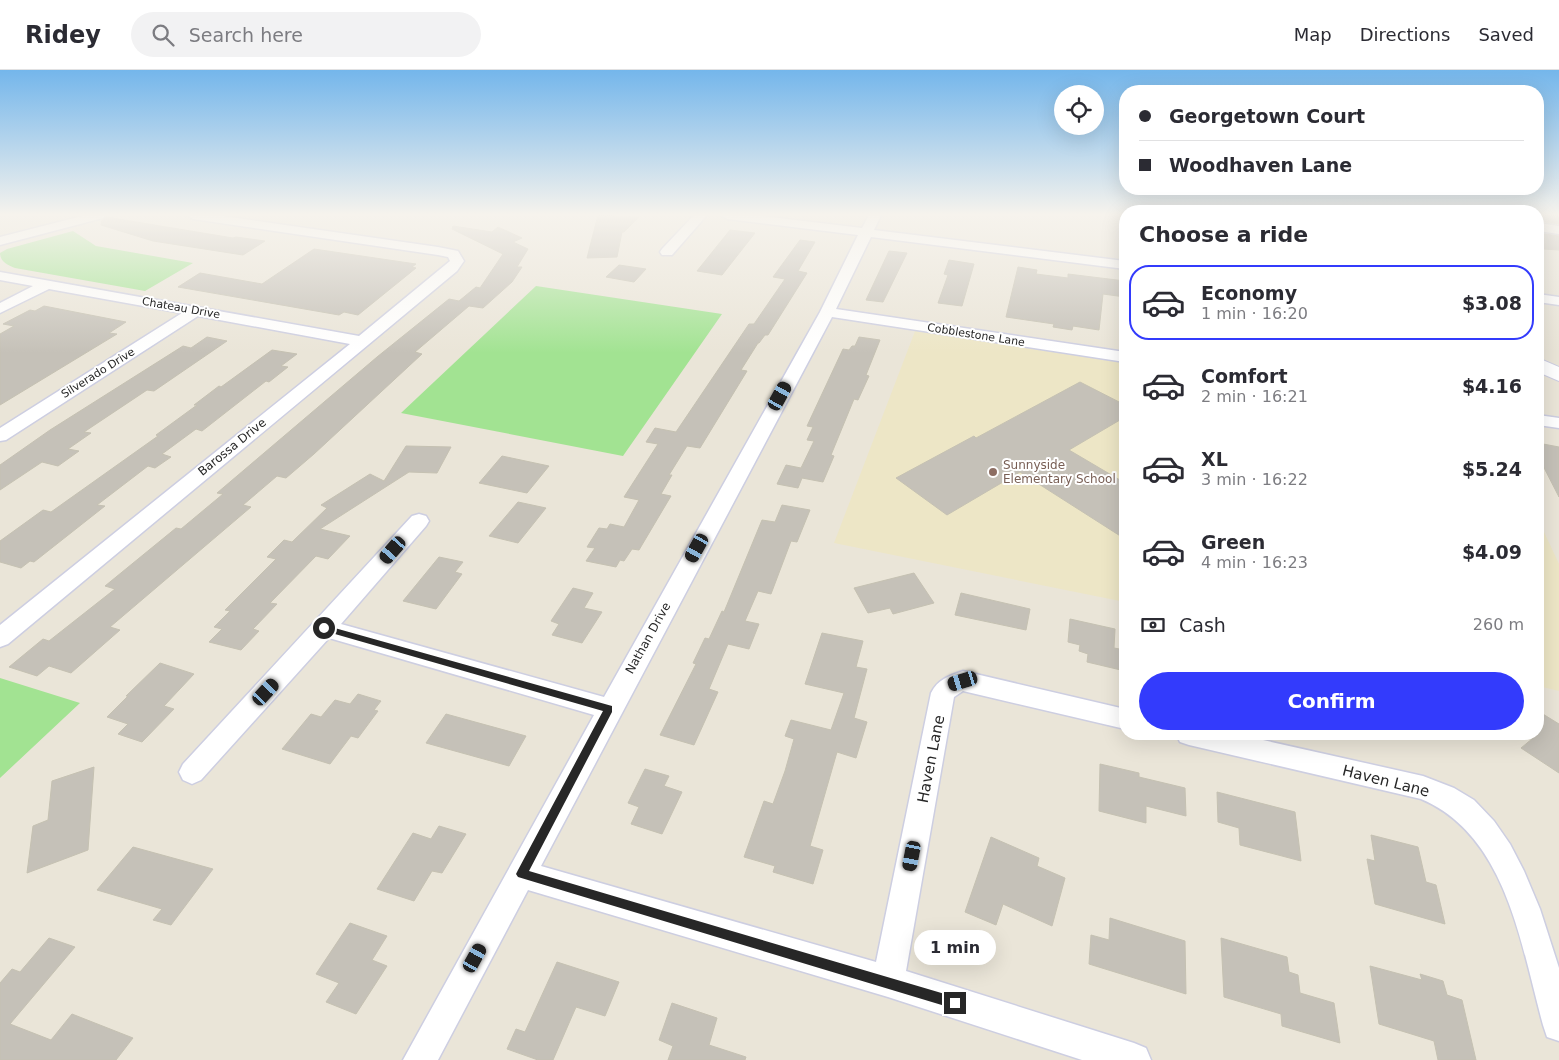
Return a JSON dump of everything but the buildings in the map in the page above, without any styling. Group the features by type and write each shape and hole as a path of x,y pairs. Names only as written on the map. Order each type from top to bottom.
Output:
{"street":[{"name":"Barossa Drive","path":"0,638 452,268 457,261"},
{"name":"Nathan Drive","path":"420,1060 826,312 852,261"},
{"path":"1102,261 1119,264"},
{"name":"Chateau Drive","path":"0,276 361,341"},
{"path":"0,309 48,284"},
{"path":"1544,299 1559,301"},
{"name":"Silverado Drive","path":"0,436 196,311"},
{"name":"Cobblestone Lane","path":"826,312 1119,356"},
{"path":"1544,367 1559,375"},
{"path":"1544,421 1559,424"},
{"path":"192,772 419,521"},
{"path":"324,628 609,709"},
{"name":"Haven Lane","path":"888,981 943,693 953,684 963,681 1119,718"},
{"name":"Haven Lane","path":"1215,740 1423,788 1448,798 1464,809 1478,824 1499,853 1523,902 1559,1025"},
{"path":"522,874 888,981 1134,1060"}],"shaded area":[{"name":"Sunnyside Elementary School","path":"917,326 1119,356 1119,601 834,543"},
{"path":"1544,532 1559,564 1559,691 1544,687"}],"green space":[{"path":"3,261 183,261 193,263 145,291 15,268"},
{"path":"536,286 722,314 623,456 401,413"},
{"path":"0,678 80,703 0,778"}],"place":[{"name":"Sunnyside Elementary School","path":"993,472"}],"route":[{"path":"324,628 609,709 522,874 888,981 955,1003"}]}
